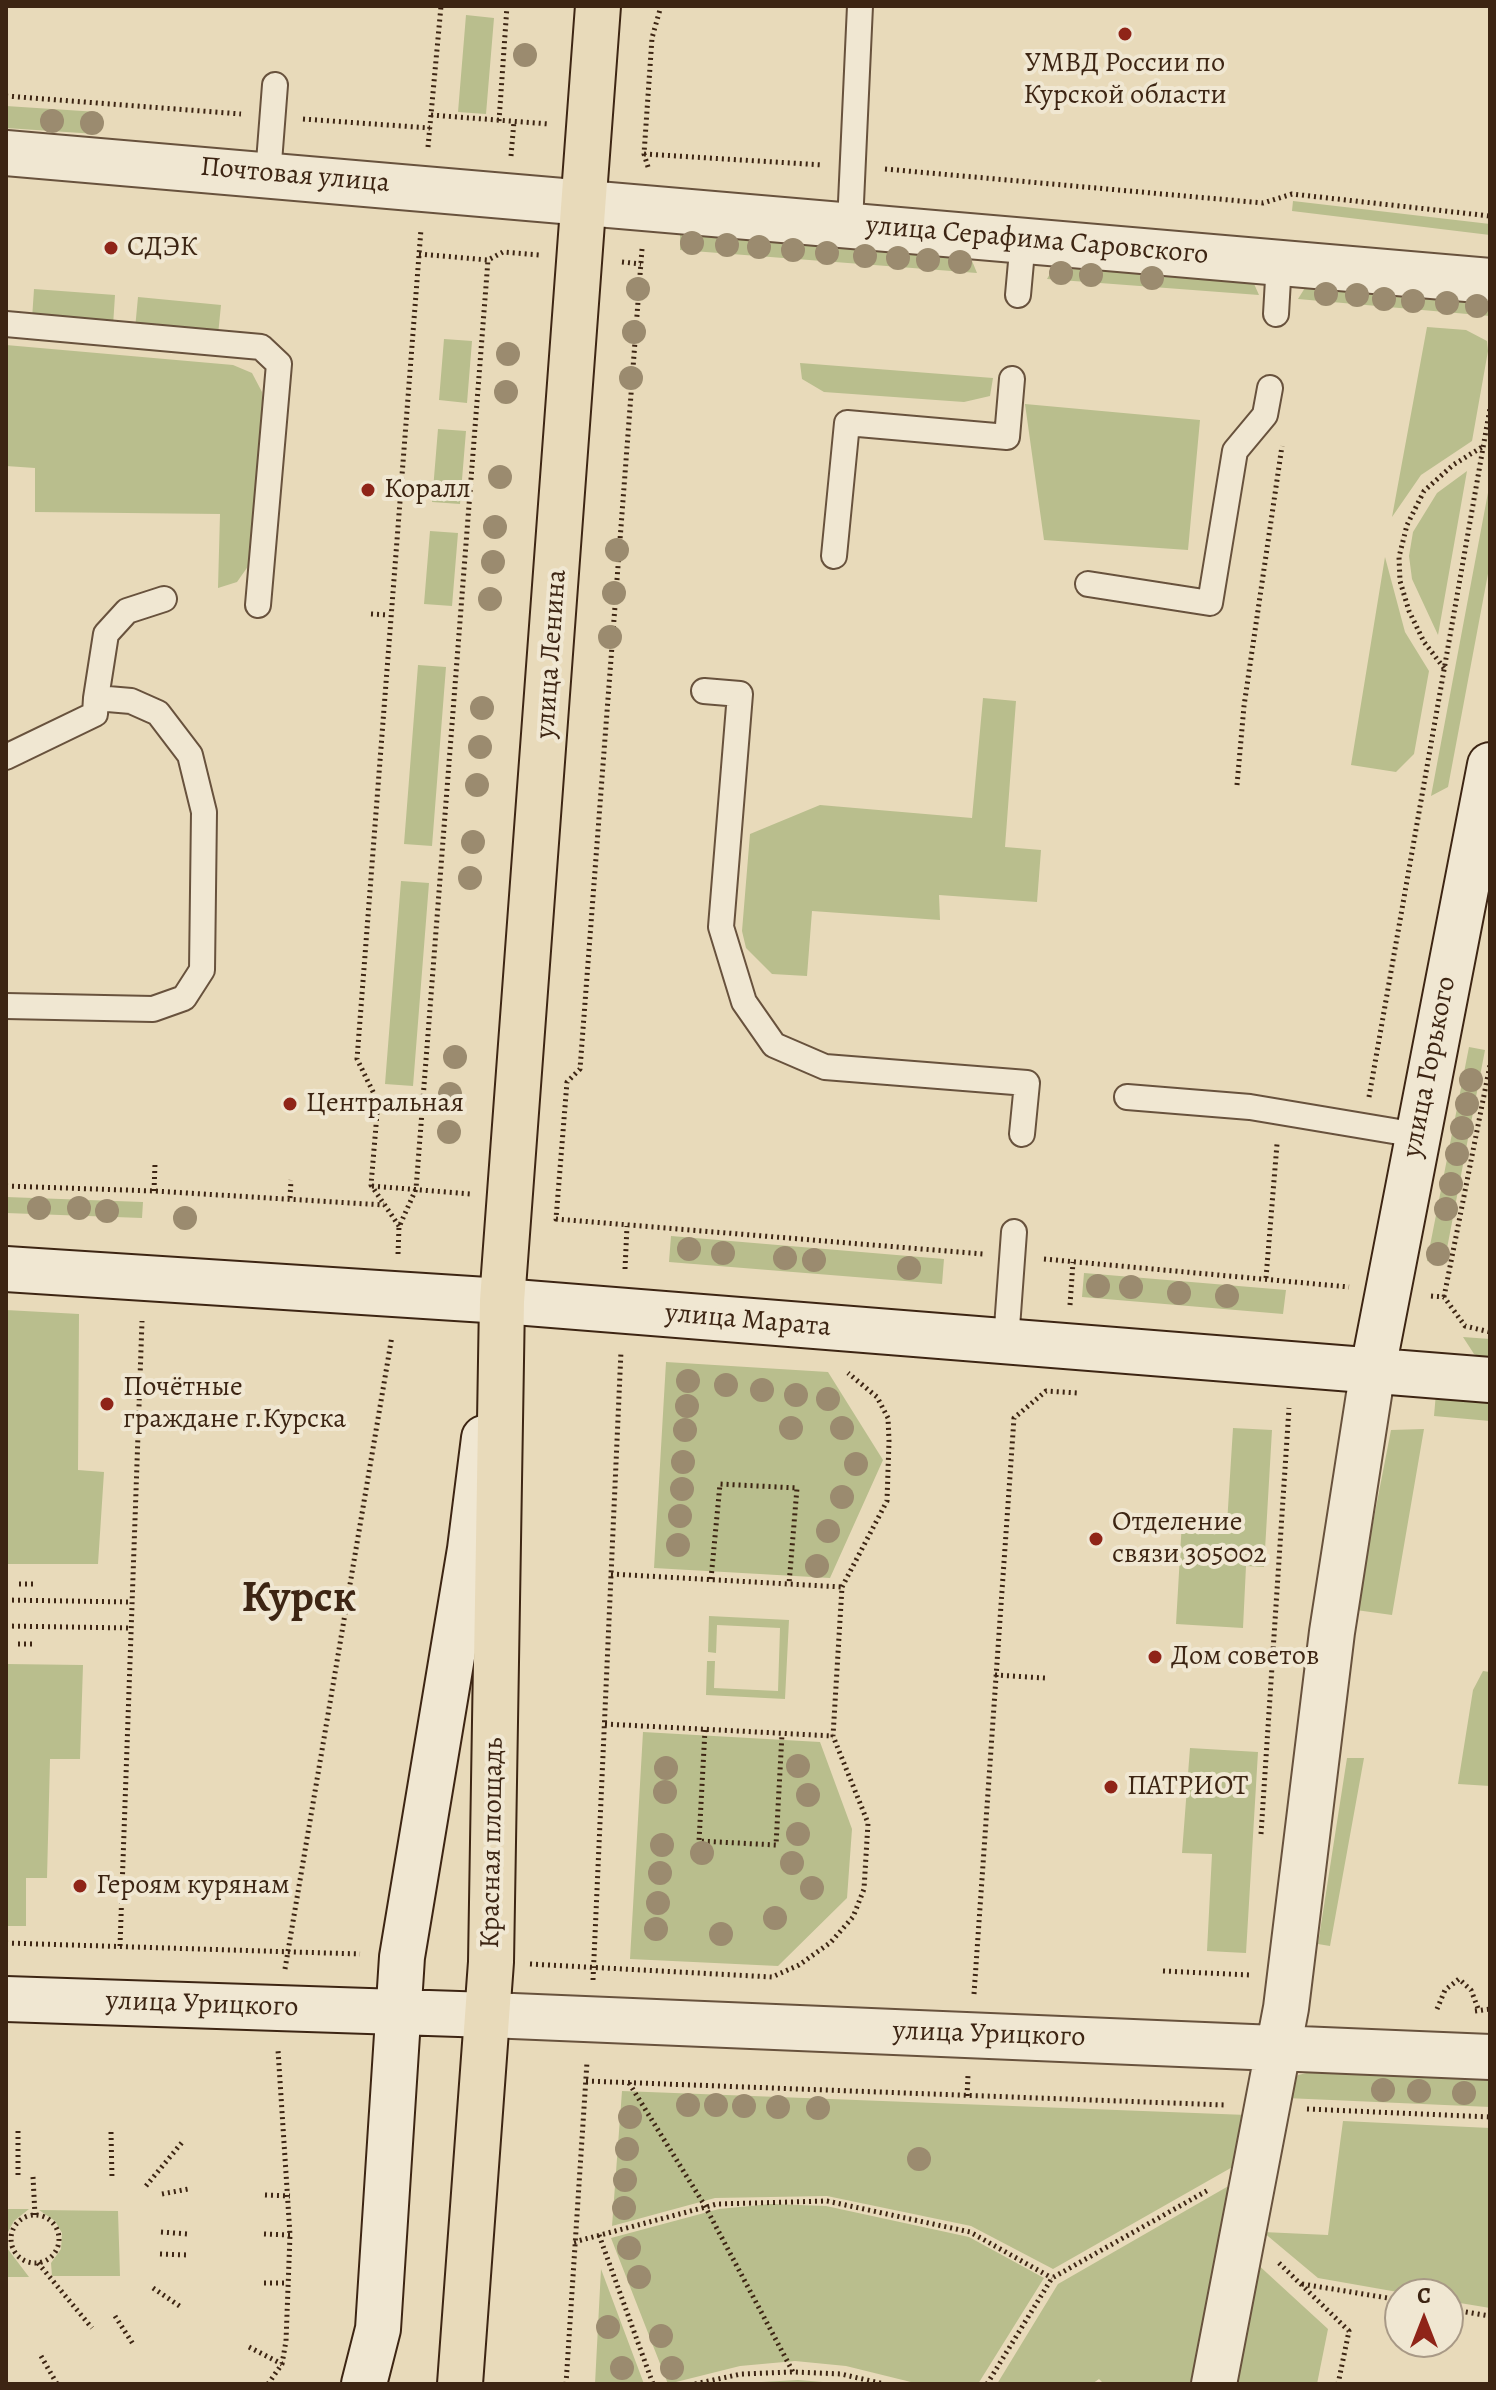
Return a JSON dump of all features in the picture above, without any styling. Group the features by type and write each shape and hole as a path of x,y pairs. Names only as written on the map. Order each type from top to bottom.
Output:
{"main road":[{"name":"улица Ленина","path":"502,1301 598,6"},
{"name":"Красная площадь","path":"460,2384 489,2015 502,1301"}],"street":[{"name":"Почтовая улица","path":"6,153 584,201"},
{"name":"улица Серафима Саровского","path":"584,201 1490,281"},
{"name":"улица Горького","path":"1214,2384 1282,2028 1332,1632 1365,1413 1490,765"},
{"name":"улица Марата","path":"6,1269 623,1310 1490,1380"},
{"path":"372,2384 402,1957 470,1549 502,1301"},
{"name":"улица Урицкого","path":"6,1999 590,2019 1282,2028 1490,2057"},
{"path":"364,2384 378,2329"}],"lane":[{"path":"850,224 860,6"},
{"path":"268,175 275,85"},
{"path":"1018,295 1023,240"},
{"path":"1276,314 1279,262"},
{"path":"6,324 261,347 279,364 258,605"},
{"path":"834,556 847,423 1007,437 1012,379"},
{"path":"1088,584 1210,603 1229,472 1235,451 1265,415 1270,388"},
{"path":"6,757 95,714 106,634 127,611 164,599"},
{"path":"704,691 740,694 721,927 744,1002 751,1013 774,1045 825,1067 1027,1083 1022,1134"},
{"path":"6,1006 169,1006 184,998 202,970 204,812 190,755 158,713 131,701 96,698"},
{"path":"1127,1097 1280,1112 1417,1135"},
{"path":"1006,1341 1014,1232"}],"path":[{"path":"399,1227 371,1185 378,1102 357,1059 389,615 441,6"},
{"path":"499,121 507,6"},
{"path":"645,131 652,38 661,6"},
{"path":"6,96 430,128"},
{"path":"431,115 514,121"},
{"path":"644,154 853,167 1263,203 1292,194 1490,216"},
{"path":"419,254 488,260 503,252"},
{"path":"268,2384 282,2364 290,2235 290,2196 279,2077 286,1950 394,1327 399,1227 416,1189 488,260"},
{"path":"641,264 580,1069 567,1082 556,1219 1266,1278 1444,1297"},
{"path":"1364,1126 1490,408"},
{"path":"1237,785 1244,706 1282,445"},
{"path":"1444,668 1424,642 1409,611 1400,581 1399,557 1407,525 1424,491 1453,465 1483,447"},
{"path":"371,614 389,615"},
{"path":"1490,1065 1444,1297 1465,1326 1490,1332"},
{"path":"1266,1278 1280,1112"},
{"path":"154,1191 155,1164"},
{"path":"290,1198 291,1180"},
{"path":"371,1185 556,1200"},
{"path":"6,1186 154,1191 385,1205"},
{"path":"566,2384 594,1968 627,1226"},
{"path":"120,1946 143,1312"},
{"path":"621,1353 636,1354"},
{"path":"491,1962 772,1977 799,1965 831,1942 853,1917 864,1889 868,1823 833,1736 842,1587 887,1501 889,1441 888,1418 877,1397 845,1372"},
{"path":"988,1995 972,1994 1014,1418 1046,1391 1093,1394"},
{"path":"1274,1407 1365,1413"},
{"path":"1260,1849 1289,1408"},
{"path":"711,1579 720,1484 797,1488 789,1584"},
{"path":"611,1574 842,1587"},
{"path":"19,1584 35,1584"},
{"path":"6,1600 131,1602"},
{"path":"6,1626 131,1628"},
{"path":"18,1644 34,1644"},
{"path":"995,1675 1045,1678"},
{"path":"605,1724 833,1736"},
{"path":"705,1730 699,1841 776,1845 782,1734"},
{"path":"6,1943 286,1950 402,1957"},
{"path":"1253,1959 1250,2007 1282,2028"},
{"path":"1163,1971 1252,1975"},
{"path":"1437,2009 1445,1990 1459,1979 1471,1990 1479,2011"},
{"path":"1422,2013 1437,2009 1451,2010"},
{"path":"1465,2011 1490,2009"},
{"path":"586,2081 1490,2117"},
{"path":"629,2083 705,2206 793,2372"},
{"path":"18,2131 18,2177"},
{"path":"111,2132 112,2179"},
{"path":"146,2186 184,2140"},
{"path":"987,2384 1052,2278 1256,2163"},
{"path":"33,2177 35,2215"},
{"path":"162,2194 188,2189"},
{"path":"265,2195 290,2196"},
{"path":"574,2242 705,2206 771,2200 827,2201 970,2232 1052,2278"},
{"path":"38,2263 55,2253 59,2237 52,2223 35,2215 20,2220 10,2239 21,2259 38,2263 92,2328"},
{"path":"1243,2230 1349,2331 1338,2384"},
{"path":"161,2232 188,2234"},
{"path":"264,2234 290,2235"},
{"path":"599,2235 653,2384"},
{"path":"160,2254 188,2255"},
{"path":"264,2283 288,2283"},
{"path":"1300,2283 1384,2297"},
{"path":"153,2288 181,2307"},
{"path":"1464,2312 1490,2316"},
{"path":"115,2316 133,2344"},
{"path":"249,2347 282,2364"},
{"path":"41,2356 57,2384"},
{"path":"695,2384 741,2374 793,2372 841,2374 884,2384"}],"green space":[{"path":"466,15 494,18 486,114 458,112"},
{"path":"6,106 98,112 96,134 6,128"},
{"path":"1293,201 1490,224 1490,235 1292,211"},
{"path":"680,233 970,256 977,273 680,250"},
{"path":"1056,263 1251,277 1259,295 1047,279"},
{"path":"1308,283 1490,298 1490,316 1298,299"},
{"path":"34,289 115,295 113,326 32,319"},
{"path":"138,297 221,305 218,335 135,329"},
{"path":"1427,327 1466,330 1487,341 1488,351 1472,441 1421,475 1392,517"},
{"path":"444,339 472,341 467,403 439,400"},
{"path":"6,345 233,365 252,373 262,392 262,403 249,565 237,582 218,588 220,514 35,512 35,468 6,466"},
{"path":"800,363 993,378 990,396 964,402 824,392 802,379"},
{"path":"1025,404 1200,420 1188,550 1044,540"},
{"path":"438,429 466,431 460,504 432,502"},
{"path":"1467,471 1438,635 1412,579 1409,556 1413,532 1437,493"},
{"path":"1490,482 1490,563 1448,787 1431,796"},
{"path":"430,531 458,533 452,606 424,604"},
{"path":"1385,557 1405,632 1429,671 1414,754 1396,772 1351,765"},
{"path":"418,665 446,667 432,846 404,844"},
{"path":"983,698 1016,701 1005,847 1041,850 1037,902 939,895 940,920 812,911 807,976 772,974 746,948 742,931 750,834 820,805 972,818"},
{"path":"401,881 429,883 413,1086 385,1084"},
{"path":"1469,1047 1485,1050 1444,1264 1427,1261"},
{"path":"6,1197 143,1202 142,1218 6,1213"},
{"path":"671,1236 944,1259 942,1284 669,1262"},
{"path":"1084,1273 1286,1290 1283,1314 1082,1297"},
{"path":"6,1310 79,1314 78,1470 104,1472 98,1564 6,1564"},
{"path":"1463,1337 1490,1339 1490,1361 1474,1354"},
{"path":"666,1362 828,1372 883,1460 830,1578 654,1568"},
{"path":"1436,1393 1490,1399 1490,1421 1434,1416"},
{"path":"1233,1428 1272,1430 1264,1567 1246,1566 1243,1628 1176,1624 1182,1521 1227,1524"},
{"path":"1424,1429 1392,1615 1356,1610 1391,1430"},
{"path":"709,1616 789,1620 785,1699 706,1695 707,1661 715,1661 714,1688 778,1691 780,1628 717,1625 716,1653 708,1652"},
{"path":"6,1664 83,1665 80,1759 50,1759 47,1878 26,1878 26,1926 6,1926"},
{"path":"1483,1671 1490,1672 1490,1786 1458,1784 1473,1690"},
{"path":"643,1732 820,1742 852,1829 847,1898 778,1966 630,1959"},
{"path":"1190,1748 1258,1752 1246,1953 1207,1951 1212,1854 1182,1853"},
{"path":"1347,1758 1364,1758 1330,1946 1318,1944"},
{"path":"1311,2072 1490,2078 1490,2107 1286,2098 1288,2087 1298,2075"},
{"path":"622,2091 1247,2115 1236,2165 1053,2269 971,2226 827,2196 715,2198 612,2226"},
{"path":"1343,2121 1490,2128 1490,2308 1464,2304 1464,2278 1384,2278 1384,2290 1318,2278 1263,2232 1328,2235"},
{"path":"1232,2184 1190,2384 1104,2384 1099,2379 1092,2384 997,2384 1058,2284"},
{"path":"771,2204 826,2206 969,2237 1044,2278 978,2384 919,2384 846,2366 795,2361 740,2366 668,2384 611,2238 719,2209"},
{"path":"6,2209 29,2209 14,2221 7,2234 7,2248 29,2277 6,2277"},
{"path":"39,2210 118,2211 120,2276 52,2276 51,2263 61,2249 62,2233 55,2221"},
{"path":"1255,2262 1328,2329 1317,2384 1232,2384"},
{"path":"601,2269 644,2384 595,2384"},
{"path":"798,2380 848,2384 737,2384 743,2383"}],"place":[{"name":"УМВД России по Курской области","path":"1125,34"},
{"name":"СДЭК","path":"111,248"},
{"name":"Коралл","path":"368,490"},
{"name":"Центральная","path":"290,1104"},
{"name":"Почётные граждане г.Курска","path":"107,1404"},
{"name":"Отделение связи 305002","path":"1096,1539"},
{"name":"Дом советов","path":"1155,1657"},
{"name":"ПАТРИОТ","path":"1111,1787"},
{"name":"Героям курянам","path":"80,1886"}],"district":[{"name":"Курск","path":"299,1600"}]}
